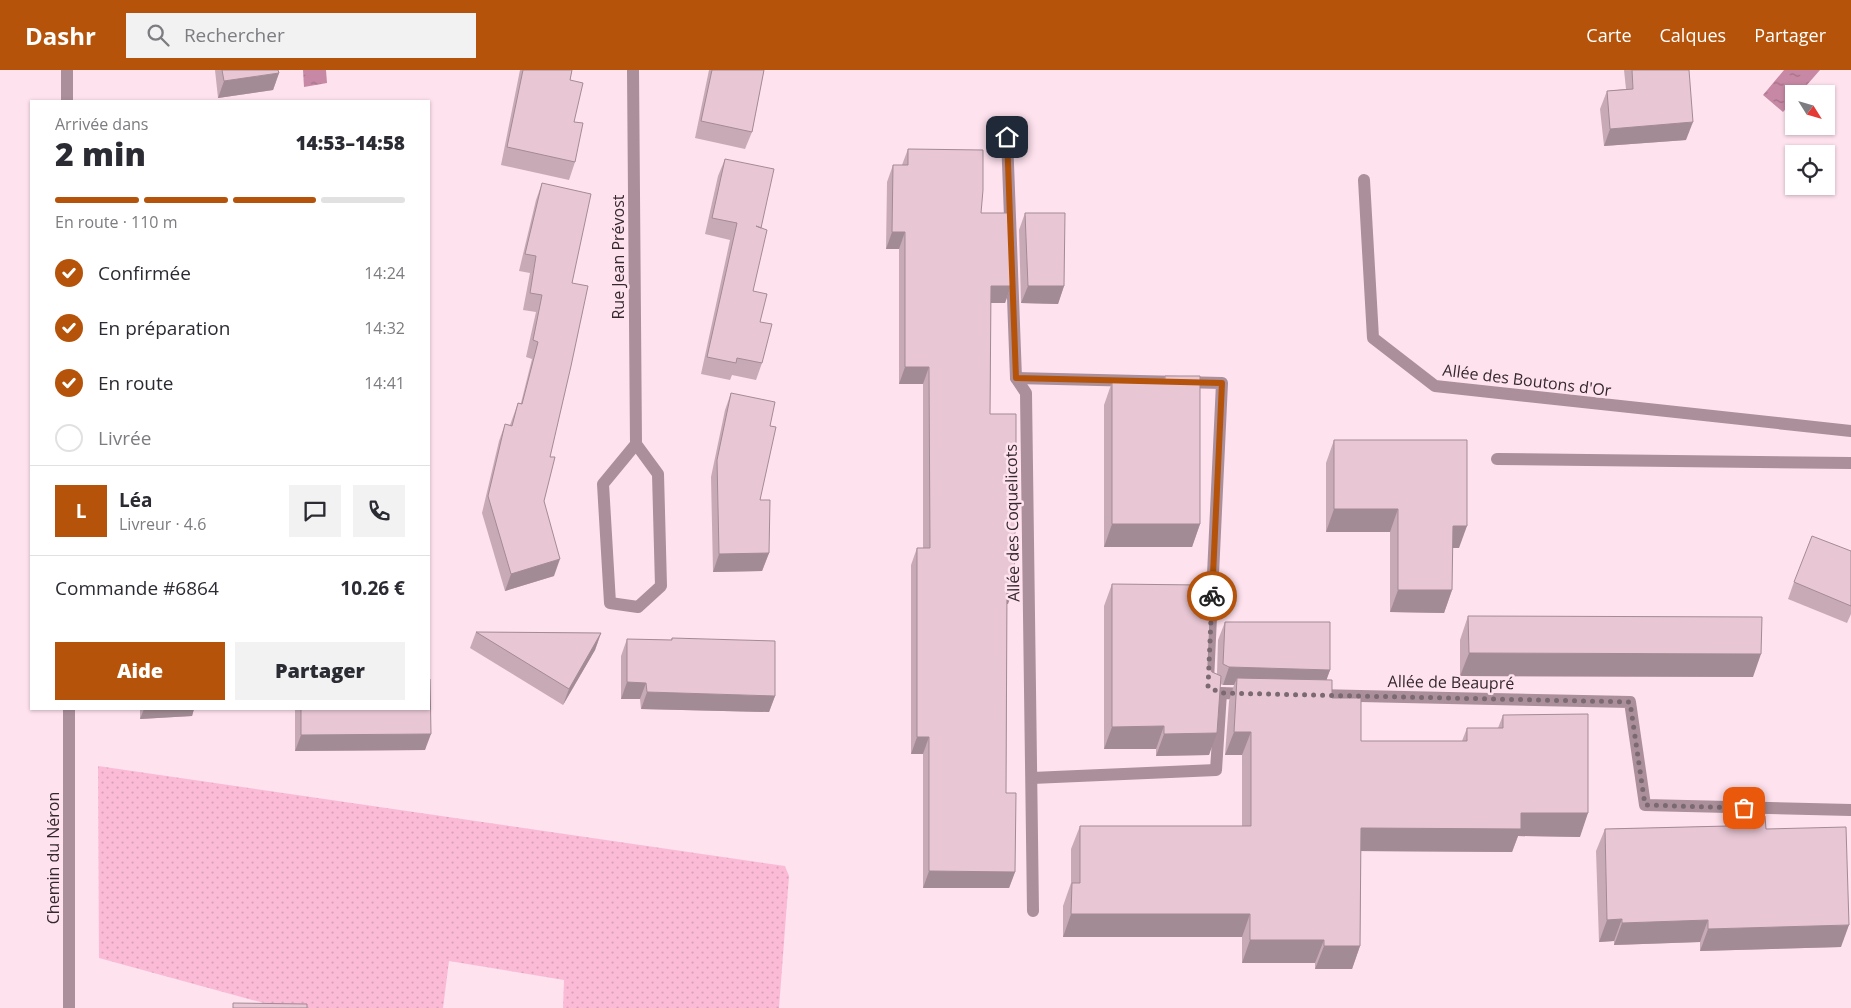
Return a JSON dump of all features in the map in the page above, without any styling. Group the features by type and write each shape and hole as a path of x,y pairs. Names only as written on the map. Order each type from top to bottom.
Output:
{"street":[{"path":"68,70 68,100"},
{"name":"Rue Jean Prévost","path":"633,70 636,444"},
{"name":"Allée des Coquelicots","path":"1007,137 1016,378 1026,393 1033,911"},
{"name":"Allée des Boutons d'Or","path":"1364,180 1373,338 1435,386 1851,431"},
{"path":"1016,378 1222,383 1208,687 1221,693 1261,694"},
{"path":"636,444 658,474 661,586 638,607 610,603 603,484 636,444"},
{"path":"1497,459 1851,463"},
{"path":"1032,778 1216,770 1221,693"},
{"name":"Allée de Beaupré","path":"1301,695 1630,702 1645,805 1851,810"},
{"name":"Chemin du Néron","path":"69,710 69,1008"}],"shaded area":[{"path":"98,766 785,866 789,876 779,1008 563,1008 564,980 449,961 443,1008 282,1008 99,958"}],"water":[{"path":"303,70 326,70 327,83 304,87"},
{"path":"1784,70 1820,70 1807,85 1785,85 1785,110 1783,112 1763,95"}],"building":[{"path":"222,70 278,70 279,73 224,81"},
{"path":"523,70 572,70 570,80 583,83 574,122 583,123 575,162 507,147"},
{"path":"712,70 764,70 752,132 701,121"},
{"path":"1632,70 1689,70 1693,122 1610,129 1607,91 1633,89"},
{"path":"908,149 983,150 981,213 1008,213 1011,286 991,286 990,414 1016,414 1014,588 1007,588 1006,793 1016,793 1015,872 929,871 929,737 917,737 917,548 930,548 929,367 905,367 905,232 892,232 893,165 908,165"},
{"path":"725,159 774,169 761,228 767,230 753,291 767,294 760,322 772,324 762,363 737,358 736,363 707,357 737,223 712,218"},
{"path":"542,183 591,194 572,283 588,286 550,457 555,457 544,501 560,559 511,574 488,496 505,424 512,426 518,403 522,404 538,342 533,340 542,295 530,293 536,256 525,254"},
{"path":"1025,213 1065,213 1064,286 1028,286"},
{"path":"1165,376 1200,376 1200,524 1112,524 1112,382 1165,382"},
{"path":"731,393 775,402 770,426 776,427 760,500 770,500 769,553 719,554 717,460"},
{"path":"1334,440 1467,440 1467,526 1453,526 1452,590 1398,590 1398,509 1334,509"},
{"path":"1812,536 1851,551 1851,606 1794,582"},
{"path":"1112,584 1200,585 1200,618 1210,618 1208,665 1212,672 1221,676 1217,733 1164,734 1164,726 1112,727"},
{"path":"1468,616 1762,617 1761,654 1469,653"},
{"path":"1225,622 1330,622 1330,670 1229,667 1223,664"},
{"path":"476,632 601,633 569,689"},
{"path":"672,638 775,641 775,696 647,692 646,683 627,682 627,639 672,640"},
{"path":"1237,678 1332,680 1332,698 1361,698 1361,741 1467,741 1467,728 1503,728 1503,715 1588,714 1588,813 1521,813 1521,829 1361,828 1360,946 1324,946 1324,940 1250,940 1250,914 1071,914 1072,883 1080,883 1080,826 1251,826 1251,732 1234,732"},
{"path":"430,679 431,734 301,735 301,710 430,710"},
{"path":"1765,816 1766,829 1846,827 1849,925 1708,929 1708,920 1622,923 1622,919 1607,920 1605,829 1728,826 1728,817"},
{"path":"233,1003 307,1004 307,1008 233,1008"}],"way so far":[{"path":"1212,596 1208,687 1221,693 1630,702 1645,805 1744,808"}],"route":[{"path":"1007,137 1016,378 1222,383 1212,596"}]}
